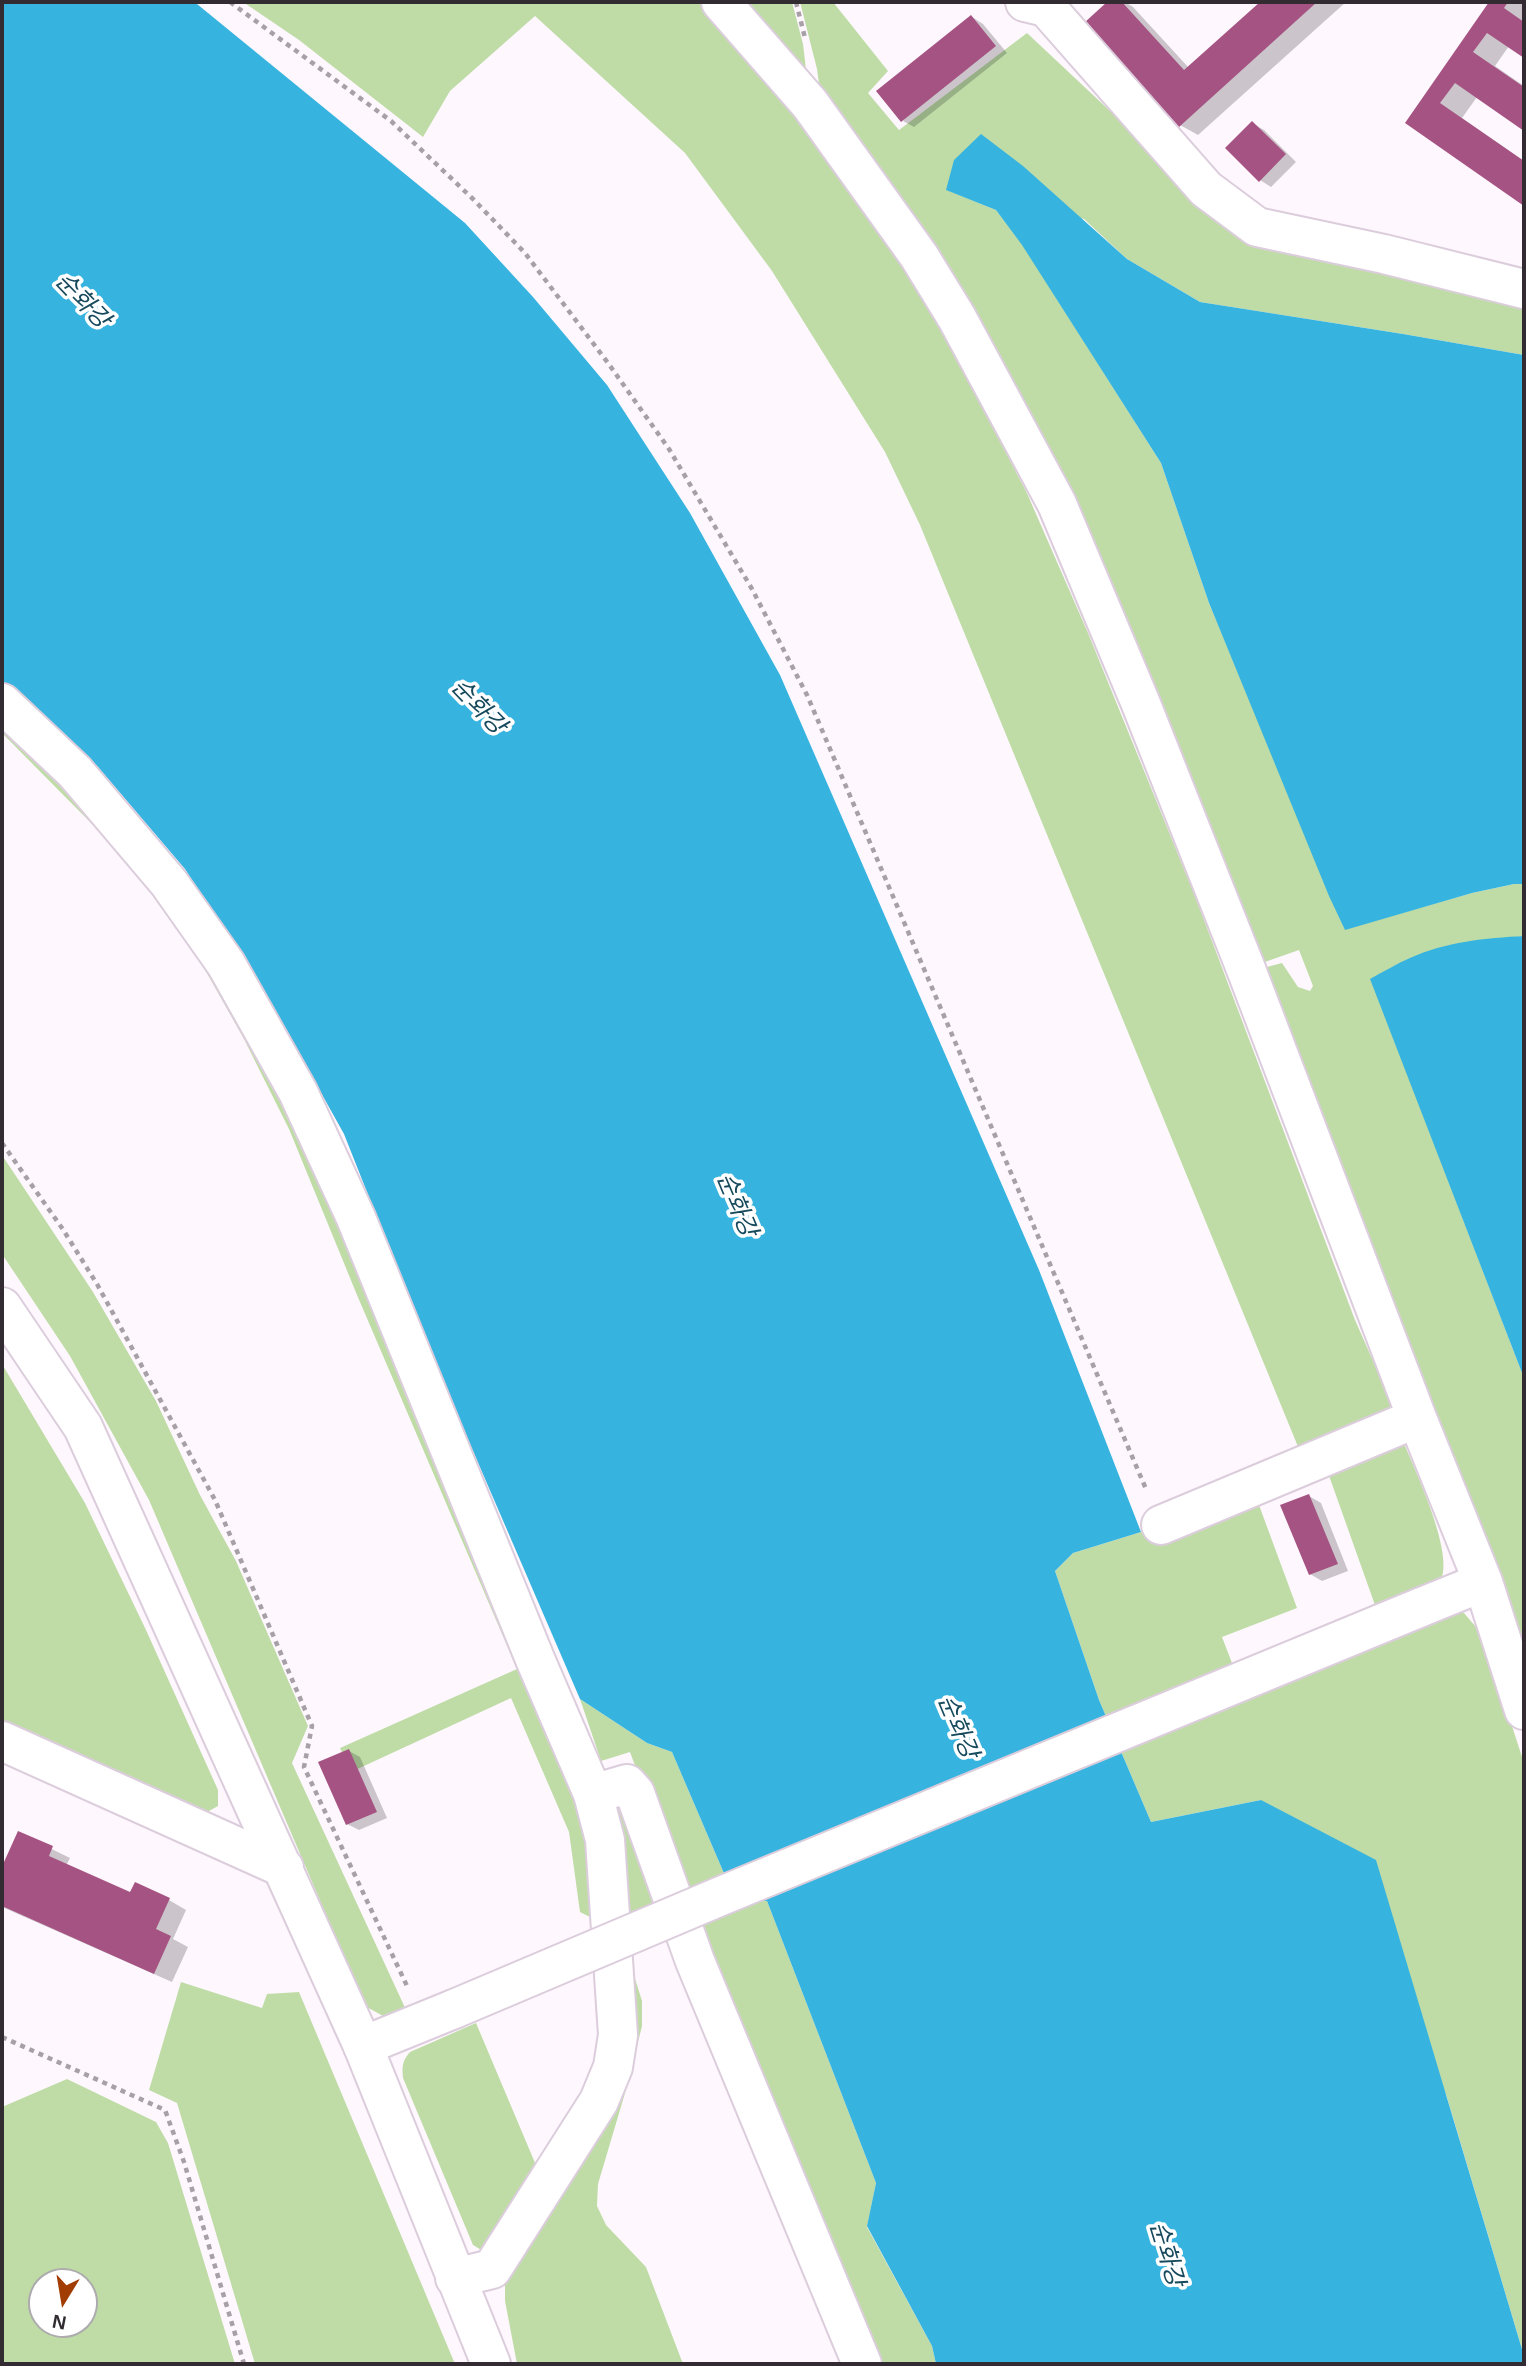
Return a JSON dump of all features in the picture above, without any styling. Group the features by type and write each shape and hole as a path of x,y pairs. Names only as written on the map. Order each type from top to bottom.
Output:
{"street":[{"path":"721,2 810,104 919,256 957,318 1057,504 1141,704 1231,931 1483,1583 1524,1710"},
{"path":"1025,2 1046,7 1206,189 1257,227 1384,254 1524,289"},
{"path":"2,703 75,772 169,883 226,964 298,1092 356,1218 534,1659 593,1794 605,1840 618,2035 613,2067 599,2101 492,2269 455,2278"},
{"path":"2,1307 83,1427 363,2046 491,2364"},
{"path":"1161,1525 1417,1418"},
{"path":"363,2046 1483,1583"},
{"path":"2,1741 284,1868"},
{"path":"593,1794 627,1784 635,1793 695,1961 862,2364"}],"path":[{"path":"230,2 391,121 496,221 525,253 669,449 752,589 807,695 1161,1525"},
{"path":"2,1143 62,1228 97,1284 215,1500 312,1726 304,1767 439,2016"},
{"path":"2,2037 165,2110 184,2162 244,2364"}],"green space":[{"path":"243,2 700,2 753,58 885,239 943,332 1026,491 1088,633 1195,896 1355,1320 1397,1415 1301,1454 920,525 885,452 772,271 685,153 535,16 450,91 423,137 299,40"},
{"path":"740,2 792,2 803,44 807,78"},
{"path":"800,2 833,2 888,71 868,93 899,130 1027,33 1206,201 1524,300 1524,355 1200,302 1127,259 1084,219 947,190 996,210 1022,244 1161,463 1209,603 1345,929 1472,893 1524,884 1524,936 1446,946 1371,979 1524,1378 1524,1661 1509,1611 1504,1580 1429,1402 1263,968 1282,963 1298,987 1310,991 1313,986 1299,950 1262,963 1174,743 820,91"},
{"path":"2,719 170,900 284,1087 591,1822 592,1918 580,1912 569,1832 511,1698 351,1772 340,1748 517,1669 289,1129 244,1039 204,968 140,878 91,823 2,733"},
{"path":"2,1155 93,1292 156,1401 200,1495 236,1561 308,1726 292,1763 407,2012 383,2016 365,2006 149,1500 70,1356 2,1254"},
{"path":"2,1364 85,1503 146,1630 218,1790 218,1806 209,1811 196,1811 2,1730"},
{"path":"1403,1441 1438,1531 1444,1567 1441,1580 1376,1608 1327,1470"},
{"path":"1256,1497 1297,1608 1222,1637 1237,1676 1448,1613 1464,1613 1482,1634 1524,1763 1524,2356 1446,2094 1261,1800 1151,1822 1099,1700 1055,1571 1073,1553 1141,1532 1157,1535"},
{"path":"580,1699 647,1743 672,1752 735,1899 767,1901 876,2183 867,2227 932,2346 936,2364 873,2364 726,2010 630,1752 601,1761"},
{"path":"626,1798 666,1900 622,1917 604,1808"},
{"path":"627,1953 642,2001 642,2026 598,2184 597,2206 606,2225 646,2267 683,2364 517,2364 505,2301 505,2279 595,2125"},
{"path":"181,1982 262,2008 267,1994 299,1992 455,2364 255,2364 177,2103 149,2090"},
{"path":"476,2023 541,2177 483,2251 473,2245 403,2078 404,2061 410,2052"},
{"path":"67,2079 156,2122 168,2143 235,2364 2,2364 2,2107"}],"water":[{"name":"순화강","path":"2,2 197,4 465,223 533,297 607,385 690,513 780,675 1039,1270 1141,1532 1073,1553 1055,1571 1099,1700 1151,1822 1261,1800 1376,1860 1524,2356 1524,2364 936,2364 932,2346 867,2226 876,2183 767,1901 735,1899 672,1752 647,1743 580,1699 432,1356 344,1134 281,1021 185,869 98,767 2,683"},
{"path":"981,134 1023,166 1127,259 1200,302 1524,355 1524,884 1472,893 1345,930 1209,603 1161,463 1022,245 996,210 946,190 954,160"},
{"path":"1524,936 1524,1378 1370,979 1405,960 1437,948"}],"building":[{"path":"1107,2 1122,2 1184,70 1260,2 1317,2 1179,127 1084,23"},
{"path":"1489,2 1508,2 1504,8 1524,22 1524,58 1487,33 1473,52 1524,87 1524,131 1455,83 1440,103 1524,161 1524,206 1405,123"},
{"path":"971,15 996,46 901,122 876,91"},
{"path":"1252,121 1286,154 1259,182 1225,148"},
{"path":"1309,1494 1338,1564 1309,1575 1280,1505"},
{"path":"349,1749 377,1812 346,1825 318,1762"},
{"path":"18,1831 53,1846 49,1856 130,1892 135,1882 170,1898 156,1929 171,1936 154,1974 2,1906 2,1860 4,1862"}]}
